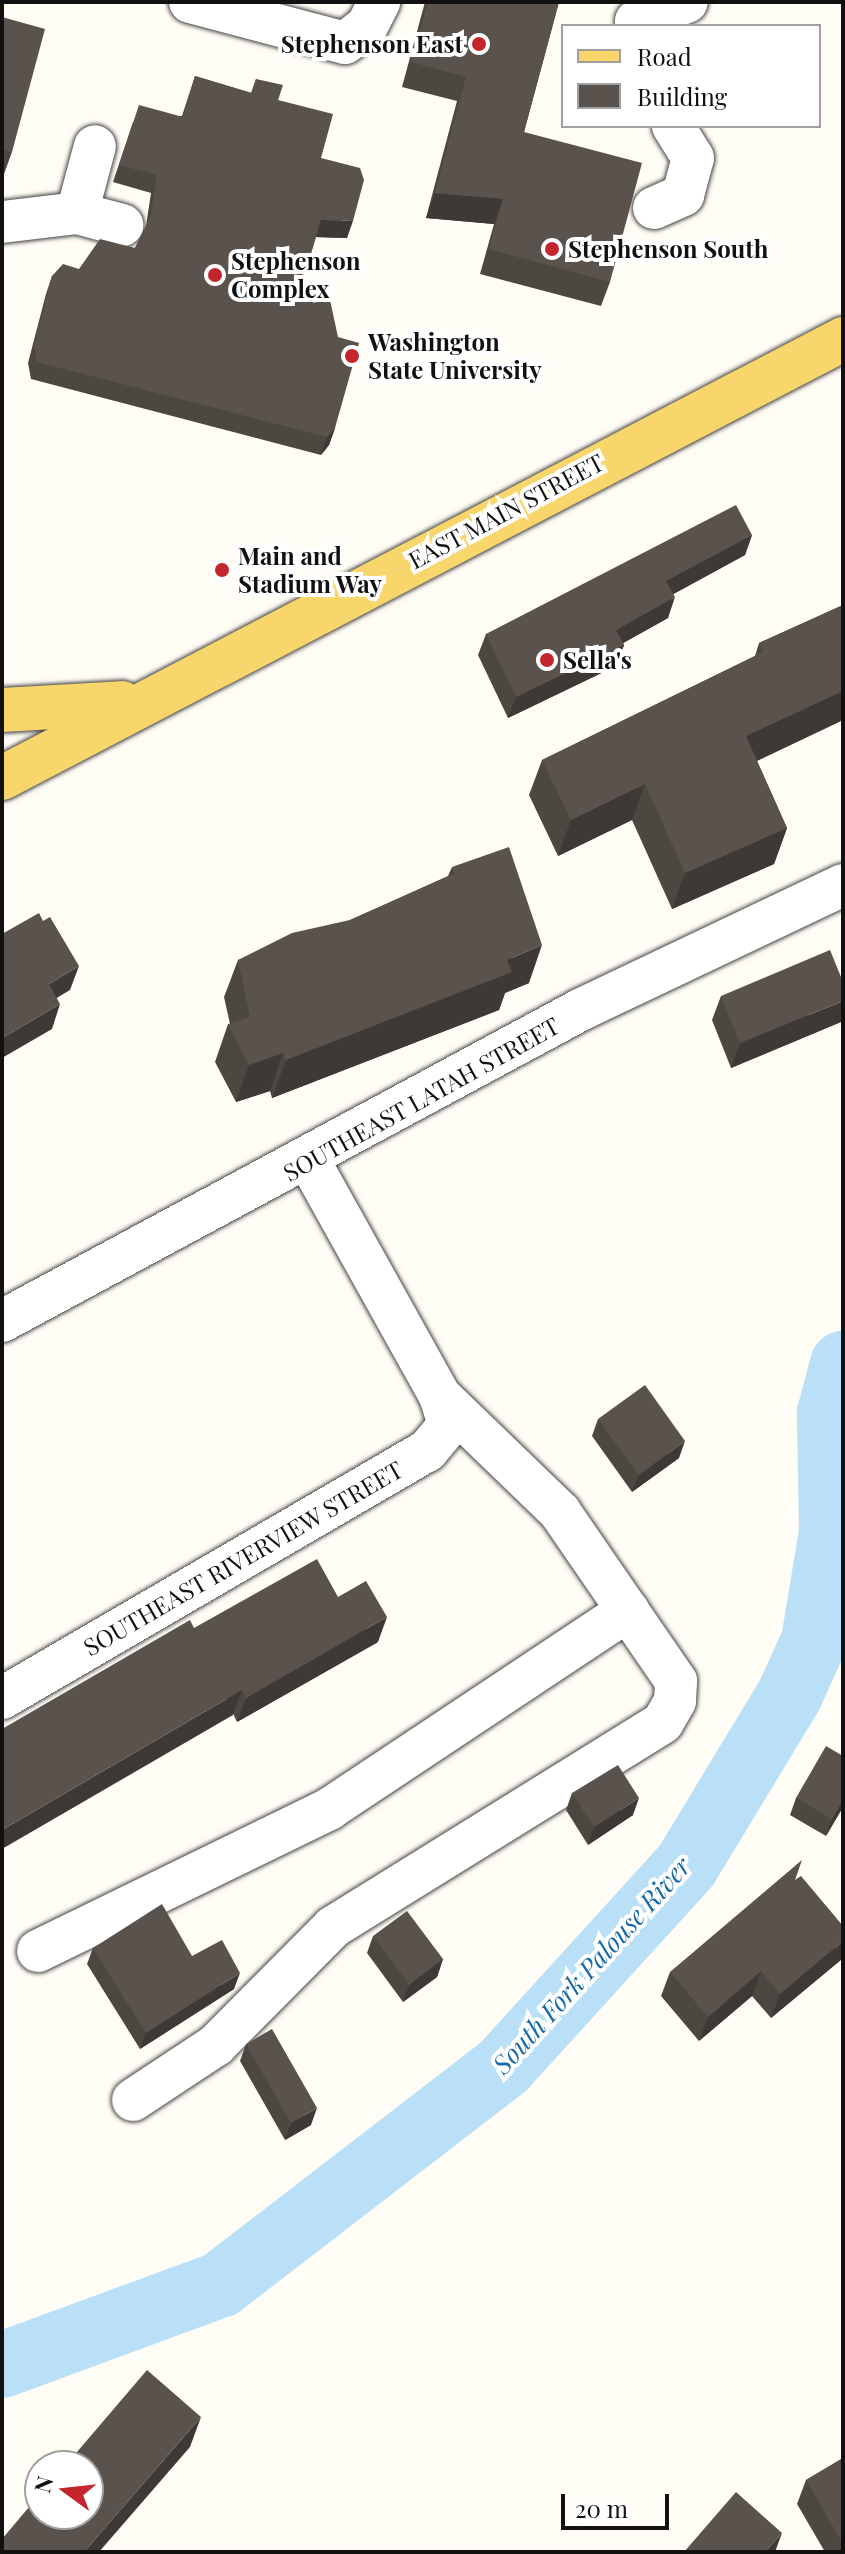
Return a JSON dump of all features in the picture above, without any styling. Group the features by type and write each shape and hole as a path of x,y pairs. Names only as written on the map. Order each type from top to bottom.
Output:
{"main road":[{"name":"EAST MAIN STREET","path":"2,778 136,702 843,339"},
{"path":"2,710 136,702"}],"street":[{"path":"190,2 345,43 367,26 379,2"},
{"path":"628,16 687,2"},
{"path":"654,208 683,195 683,142"},
{"path":"77,213 95,146"},
{"path":"2,222 77,213 122,225"},
{"name":"SOUTHEAST LATAH STREET","path":"2,1321 310,1162 582,1009 843,885"},
{"path":"133,2100 216,2045 333,1927 663,1722 676,1681 560,1512 440,1396 310,1162"},
{"name":"SOUTHEAST RIVERVIEW STREET","path":"2,1698 427,1451 449,1425 440,1396"},
{"path":"38,1951 329,1809 628,1610"}],"building":[{"path":"428,2 559,2 524,132 642,163 610,282 489,249 503,199 435,193 466,77 411,62"},
{"path":"2,17 45,29 12,152 2,150"},
{"name":"Stephenson Complex","path":"195,76 252,93 256,79 283,85 278,100 333,114 321,158 360,168 364,180 353,221 321,220 299,293 330,300 338,337 359,343 335,428 327,437 37,362 34,346 52,276 63,264 79,269 100,239 135,248 151,215 157,175 119,165 139,105 183,117"},
{"path":"736,505 752,535 666,581 675,597 616,630 624,645 516,697 486,634"},
{"path":"843,605 843,691 746,736 787,828 685,873 645,784 571,820 542,760 763,652 759,643"},
{"path":"509,847 542,945 507,960 512,972 286,1060 283,1053 249,1065 228,1024 250,1017 238,960 292,933 350,920 454,874 452,867"},
{"path":"39,913 43,921 50,917 79,966 49,984 60,1004 4,1037 2,934"},
{"path":"830,950 843,982 843,1001 740,1043 721,996"},
{"path":"645,1385 685,1441 639,1475 598,1419"},
{"path":"317,1559 338,1597 366,1581 387,1617 246,1698 242,1690 2,1830 2,1729 190,1620 194,1628"},
{"path":"826,1746 843,1756 843,1800 832,1819 796,1798"},
{"path":"618,1765 639,1798 594,1827 572,1793"},
{"path":"802,1860 795,1880 801,1876 843,1926 843,1941 780,1994 761,1971 708,2017 670,1972"},
{"path":"162,1904 192,1956 222,1940 240,1973 146,2033 93,1948"},
{"path":"407,1911 443,1959 409,1985 373,1936"},
{"path":"272,2029 317,2108 291,2123 246,2044"},
{"path":"147,2370 201,2417 104,2529 104,2450 79,2450"},
{"path":"843,2458 843,2544 806,2480"},
{"path":"736,2492 782,2533 765,2552 684,2552"},
{"path":"24,2513 24,2530 103,2530 84,2552 2,2552 2,2539"}],"waterway":[{"name":"South Fork Palouse River","path":"2,2365 220,2285 504,2066 686,1866 790,1694 814,1641 832,1532 830,1413 843,1364"}],"place":[{"name":"Stephenson East","path":"479,44"},
{"name":"Stephenson South","path":"552,249"},
{"name":"Stephenson Complex","path":"215,275"},
{"name":"Washington State University","path":"352,356"},
{"name":"Main and Stadium Way","path":"222,570"},
{"name":"Sella's","path":"547,660"}]}
